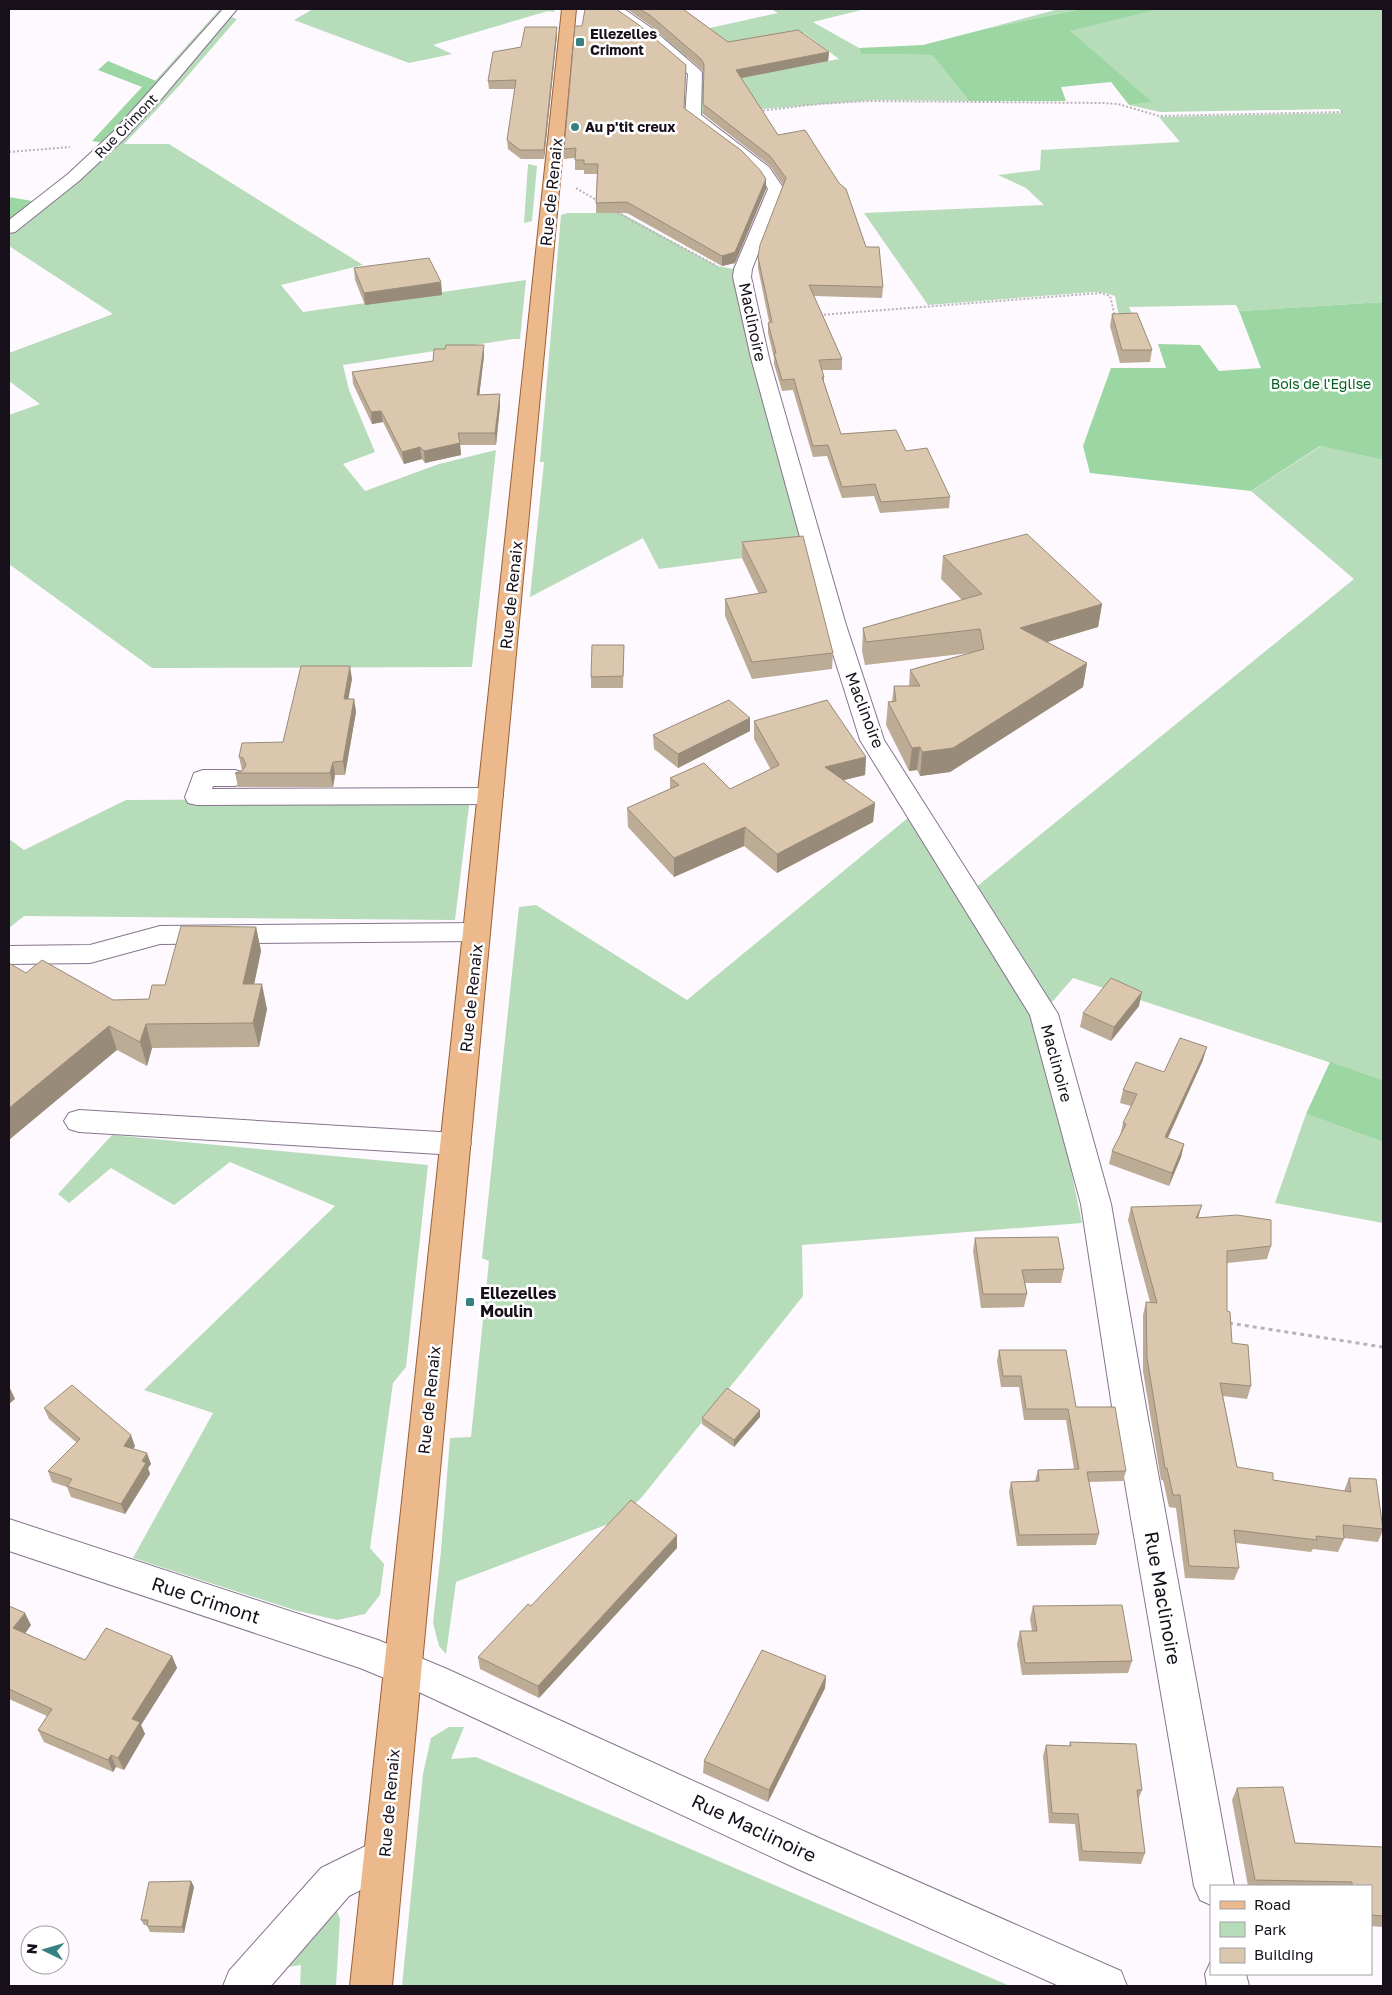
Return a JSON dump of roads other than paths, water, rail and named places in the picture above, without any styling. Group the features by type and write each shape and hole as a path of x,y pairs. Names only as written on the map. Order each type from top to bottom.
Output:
{"main road":[{"name":"Rue de Renaix","path":"371,1986 569,9"}],"street":[{"name":"Rue Crimont","path":"9,228 73,178 111,144 172,78 230,9"},
{"name":"Maclinoire","path":"615,9 645,30 694,73 693,116 704,128 760,166 773,179 776,189 743,269 743,285 760,358 835,625 872,740 1044,1014 1096,1204 1114,1310"},
{"path":"235,778 203,778 197,797 491,796"},
{"path":"9,955 90,954 160,934 477,932"},
{"path":"79,1120 456,1144"},
{"name":"Rue Maclinoire","path":"1114,1310 1214,1885"},
{"name":"Rue Crimont","path":"9,1535 365,1652 402,1668"},
{"name":"Rue Maclinoire","path":"402,1668 805,1852 1106,1986"},
{"path":"244,1986 335,1882 384,1857"}],"place":[{"name":"Ellezelles Crimont","path":"580,42"},
{"name":"Au p'tit creux","path":"575,127"},
{"name":"Ellezelles Moulin","path":"470,1302"}],"park label":[{"name":"Bois de l'Eglise","path":"1321,384"}]}
